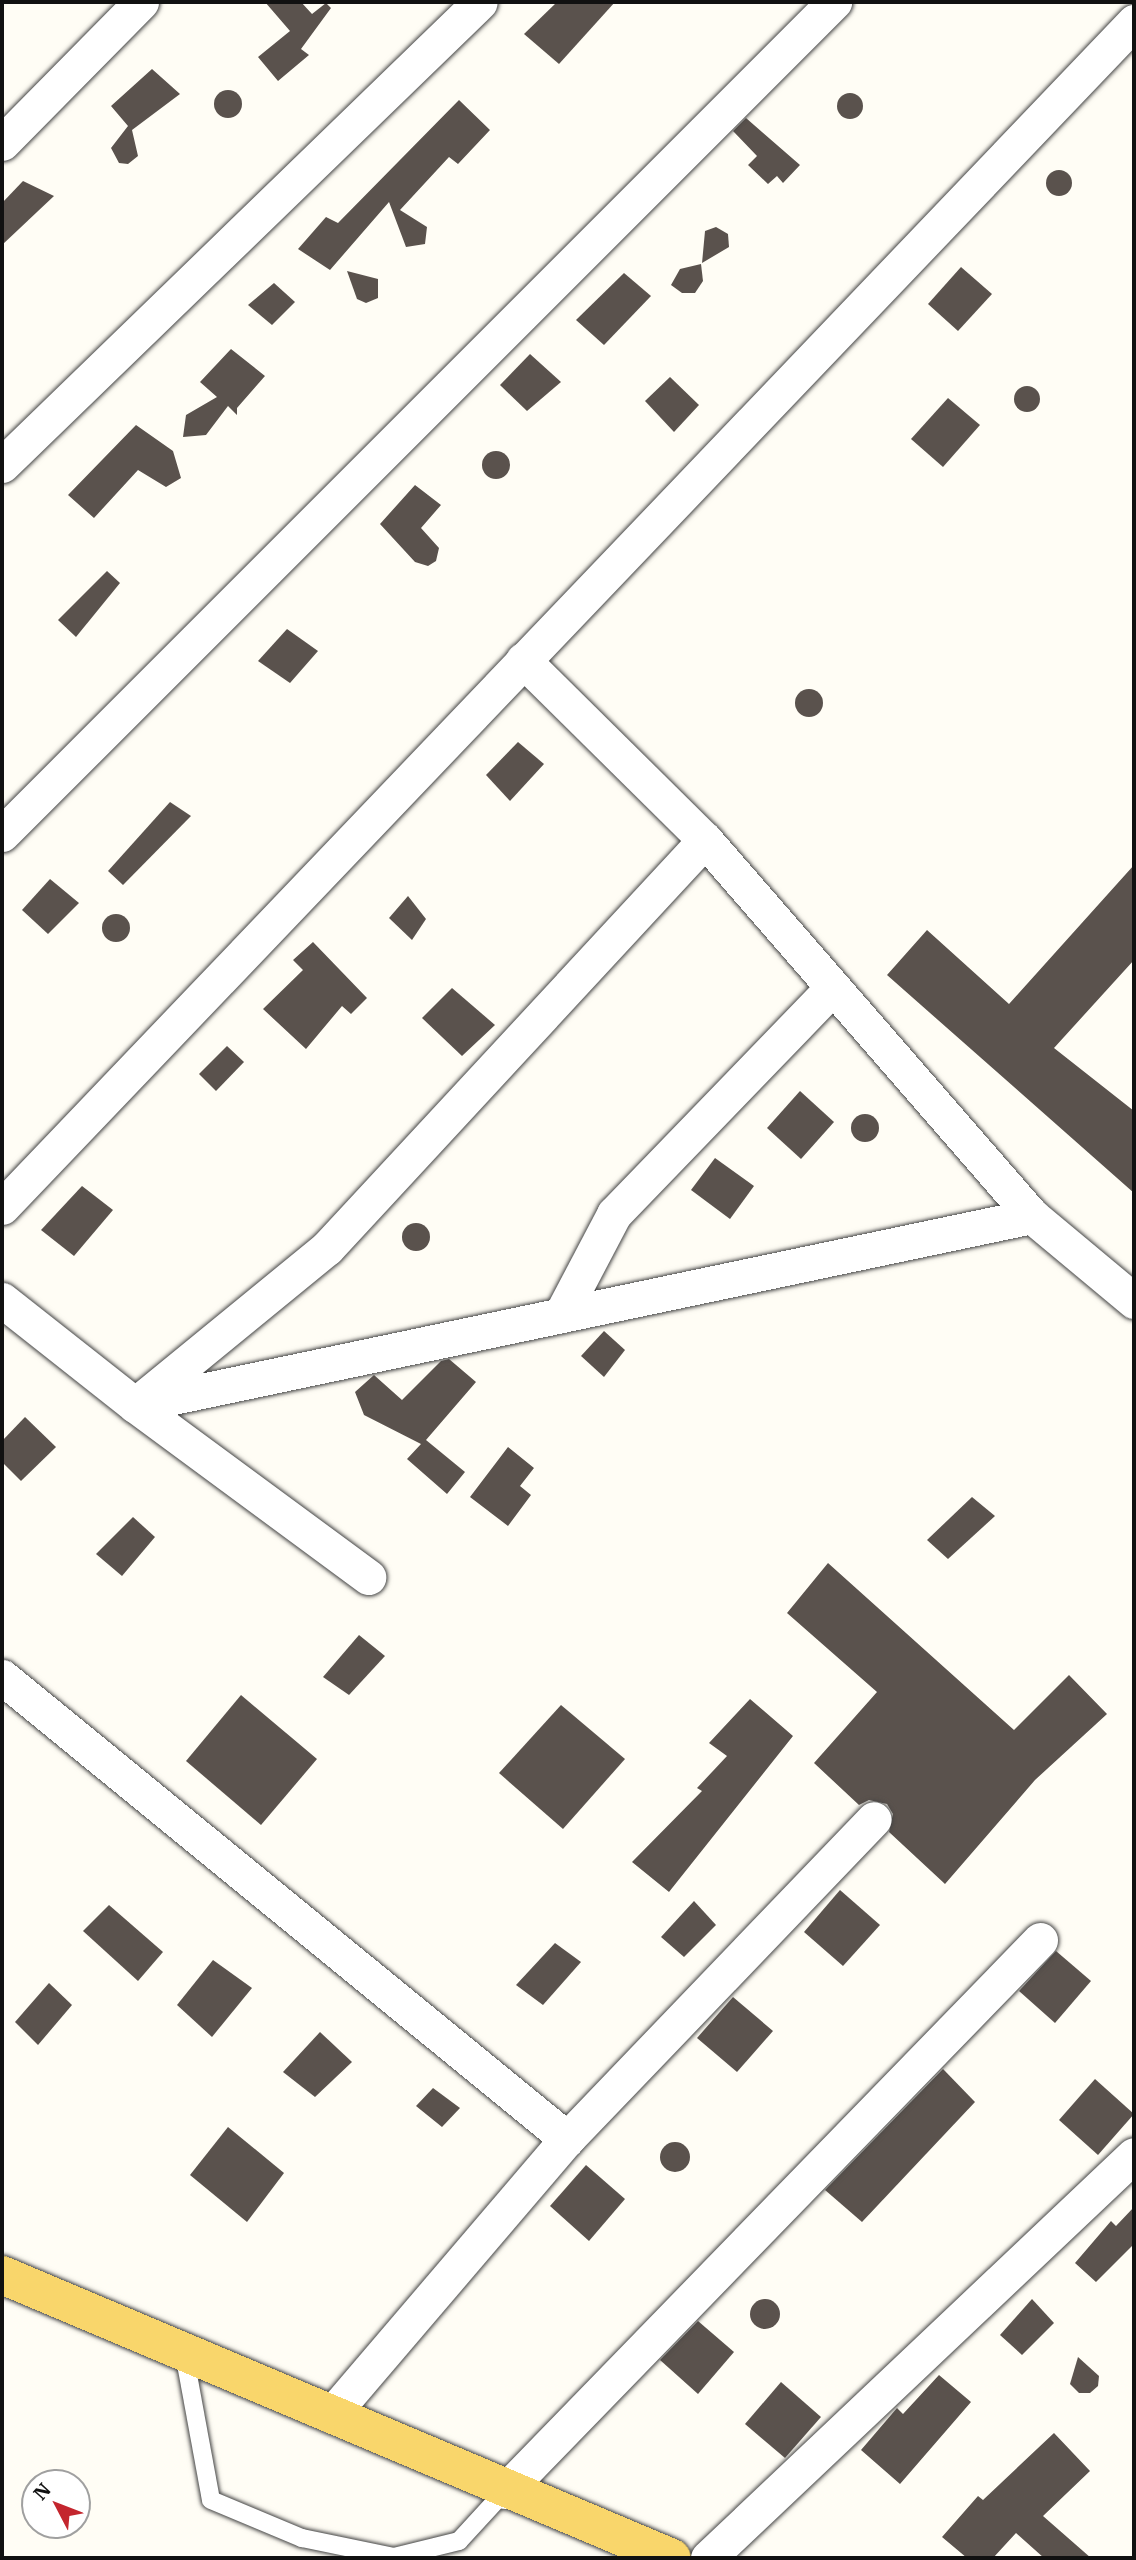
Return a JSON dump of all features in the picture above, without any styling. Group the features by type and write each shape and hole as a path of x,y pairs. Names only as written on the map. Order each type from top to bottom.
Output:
{"main road":[{"path":"2,2275 505,2491 672,2558"}],"street":[{"path":"2,143 141,2"},
{"path":"2,465 480,2"},
{"path":"2,834 834,2"},
{"path":"2,1207 1134,22"},
{"path":"523,660 705,840 1032,1216 1134,1301"},
{"path":"135,1405 327,1248 705,840"},
{"path":"561,1315 614,1214 833,987"},
{"path":"135,1405 1032,1216"},
{"path":"2,1300 135,1405 368,1577"},
{"path":"2,1677 567,2140"},
{"path":"331,2415 567,2140 874,1819"},
{"path":"505,2491 1040,1940"},
{"path":"708,2558 1134,2155"}],"lane":[{"path":"184,2353 211,2500 222,2505 302,2538 394,2557 458,2541 505,2491"}],"building":[{"path":"265,2 301,2 312,14 326,3 331,8 301,49 309,55 278,81 258,57 290,31"},
{"path":"557,2 615,2 559,64 524,34"},
{"path":"152,69 180,94 132,130 138,156 128,164 119,163 111,148 128,126 111,106"},
{"path":"228,90 238,94 242,104 238,114 228,118 218,114 214,104 218,94"},
{"path":"850,93 859,97 863,106 859,115 850,119 841,115 837,106 841,97"},
{"path":"459,100 490,130 458,164 449,157 400,210 427,227 425,244 406,247 389,202 330,270 298,249 326,217 338,223"},
{"path":"746,118 800,165 783,183 777,176 768,184 748,165 757,156 733,131"},
{"path":"1059,170 1068,174 1072,183 1068,192 1059,196 1050,192 1046,183 1050,174"},
{"path":"23,181 54,196 2,245 2,203"},
{"path":"716,227 728,234 729,247 702,263 705,231"},
{"path":"701,264 703,281 695,293 682,293 671,285 680,269"},
{"path":"961,267 992,294 958,331 928,304"},
{"path":"347,271 378,279 378,298 366,303 357,299"},
{"path":"624,273 651,296 604,345 576,320"},
{"path":"274,283 295,302 272,325 248,305"},
{"path":"231,349 265,376 237,408 237,415 228,406 206,435 183,437 186,415 217,397 200,382"},
{"path":"530,354 561,382 527,411 500,385"},
{"path":"670,377 699,405 674,432 645,401"},
{"path":"1027,386 1036,390 1040,399 1036,408 1027,412 1018,408 1014,399 1018,390"},
{"path":"948,398 980,425 943,467 911,439"},
{"path":"136,425 173,451 181,478 166,487 138,470 94,518 68,495"},
{"path":"496,451 506,455 510,465 506,475 496,479 486,475 482,465 486,455"},
{"path":"415,485 441,505 421,528 439,548 436,561 428,566 415,562 380,524"},
{"path":"107,571 120,583 76,637 58,620"},
{"path":"287,629 318,651 290,683 258,661"},
{"path":"809,689 819,693 823,703 819,713 809,717 799,713 795,703 799,693"},
{"path":"518,742 544,764 510,801 486,775"},
{"path":"170,802 191,816 123,885 108,871"},
{"path":"1134,865 1134,960 1054,1048 1134,1111 1134,1193 887,975 927,930 1009,1004"},
{"path":"50,879 79,903 48,934 22,910"},
{"path":"408,896 426,919 412,940 389,918"},
{"path":"116,914 126,918 130,928 126,938 116,942 106,938 102,928 106,918"},
{"path":"313,942 367,998 351,1014 342,1006 306,1049 263,1009 303,970 293,960"},
{"path":"452,988 495,1025 462,1056 422,1018"},
{"path":"227,1046 244,1062 216,1091 199,1074"},
{"path":"800,1091 834,1122 801,1159 767,1128"},
{"path":"865,1114 875,1118 879,1128 875,1138 865,1142 855,1138 851,1128 855,1118"},
{"path":"715,1158 754,1186 730,1219 691,1190"},
{"path":"82,1186 113,1210 74,1256 41,1230"},
{"path":"416,1223 426,1227 430,1237 426,1247 416,1251 406,1247 402,1237 406,1227"},
{"path":"604,1331 625,1350 604,1377 581,1356"},
{"path":"449,1359 476,1382 426,1440 465,1472 447,1494 407,1459 421,1444 364,1415 355,1392 374,1375 402,1400 441,1361"},
{"path":"25,1417 56,1447 21,1481 2,1462 2,1441"},
{"path":"508,1447 534,1468 520,1486 531,1495 508,1526 470,1497"},
{"path":"972,1497 995,1516 948,1559 927,1540"},
{"path":"133,1517 155,1537 122,1576 96,1554"},
{"path":"828,1563 1014,1730 1069,1675 1107,1714 1035,1780 945,1884 889,1832 893,1814 887,1804 869,1800 859,1805 814,1763 877,1692 787,1613"},
{"path":"359,1635 385,1656 349,1695 323,1677"},
{"path":"241,1695 317,1759 261,1825 186,1761"},
{"path":"750,1699 793,1736 669,1892 632,1862 702,1791 697,1788 727,1756 709,1743"},
{"path":"561,1705 625,1759 563,1829 499,1773"},
{"path":"840,1890 880,1925 843,1966 804,1932"},
{"path":"694,1901 716,1925 684,1957 661,1937"},
{"path":"109,1905 163,1952 138,1981 83,1931"},
{"path":"555,1943 581,1962 543,2005 516,1985"},
{"path":"1056,1951 1091,1981 1055,2023 1019,1991"},
{"path":"213,1960 252,1988 212,2037 177,2005"},
{"path":"49,1983 72,2005 38,2045 15,2022"},
{"path":"733,1997 773,2031 737,2072 697,2038"},
{"path":"320,2032 352,2062 315,2097 283,2072"},
{"path":"943,2069 975,2102 862,2222 825,2190"},
{"path":"1095,2079 1134,2114 1098,2155 1059,2120"},
{"path":"433,2088 460,2108 442,2127 416,2106"},
{"path":"228,2127 284,2173 247,2222 190,2175"},
{"path":"675,2142 681,2143 689,2151 689,2163 681,2171 675,2172 669,2171 661,2163 660,2157 661,2151 669,2143"},
{"path":"586,2165 625,2199 589,2241 550,2206"},
{"path":"1134,2207 1134,2244 1096,2282 1075,2263 1111,2221 1116,2226"},
{"path":"765,2299 776,2303 780,2314 776,2325 765,2329 754,2325 750,2314 754,2303"},
{"path":"1032,2299 1054,2323 1022,2355 1000,2335"},
{"path":"698,2321 734,2352 698,2394 660,2360"},
{"path":"1078,2357 1099,2376 1098,2386 1090,2393 1079,2393 1070,2384"},
{"path":"939,2375 971,2402 900,2484 861,2450 897,2408 903,2414"},
{"path":"781,2382 821,2417 785,2458 745,2424"},
{"path":"1054,2433 1090,2471 1043,2516 1091,2558 1044,2558 1016,2533 993,2558 967,2558 942,2537 978,2496 983,2500"}]}
